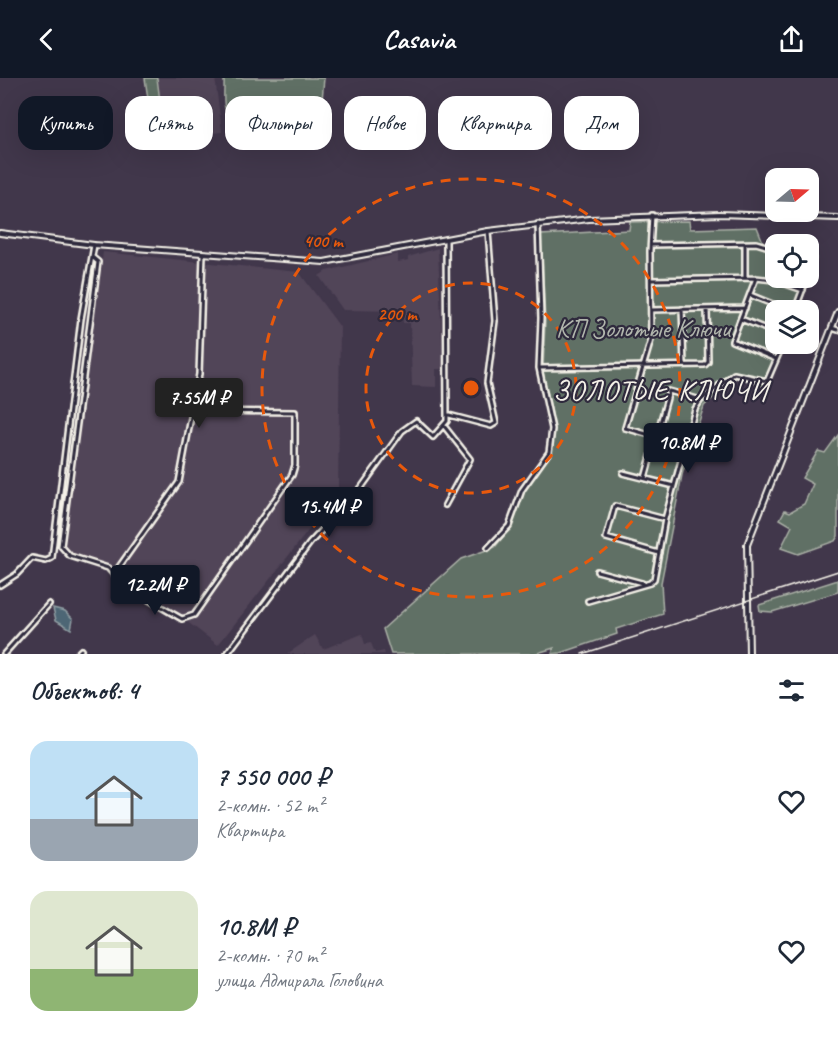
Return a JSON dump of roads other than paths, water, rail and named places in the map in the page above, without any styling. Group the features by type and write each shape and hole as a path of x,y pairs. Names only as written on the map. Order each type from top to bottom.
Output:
{"street":[{"path":"652,215 651,340 625,428 657,436"},
{"path":"0,232 94,245 324,262 488,231 538,224 652,215 838,218"},
{"path":"488,548 509,526 522,490 549,452 552,429 539,368 541,318 538,224"},
{"path":"448,415 491,426 496,423 487,383 495,321 488,231"},
{"path":"227,654 310,543 361,488 402,431 416,421 433,437 444,426 448,415 446,239"},
{"path":"652,245 756,243 765,246"},
{"path":"744,244 745,278"},
{"path":"0,585 17,574 32,558 46,561 52,558 81,319 94,245"},
{"path":"114,574 179,482 199,374 203,254"},
{"path":"92,256 98,262 61,546 70,556 103,566 123,585 180,619 191,618 292,475 295,465 296,412 192,411"},
{"path":"650,280 756,278 774,280 803,291"},
{"path":"756,278 732,341 776,359"},
{"path":"799,300 804,288"},
{"path":"750,295 765,301"},
{"path":"651,310 745,308"},
{"path":"682,309 684,365"},
{"path":"539,368 705,365 708,362 707,309"},
{"path":"749,654 747,545 838,312"},
{"path":"741,319 765,329"},
{"path":"832,328 838,330"},
{"path":"588,601 654,579 665,519 695,409 700,400 735,374 767,381 778,354"},
{"path":"645,478 669,391 700,400"},
{"path":"444,426 470,459 445,505"},
{"path":"624,473 674,486"},
{"path":"659,553 606,538 615,506 665,519"},
{"path":"597,571 643,584"},
{"path":"4,654 49,604"},
{"path":"77,654 81,650"}],"water":[{"path":"53,608 65,611 73,619 71,629 56,620"}],"railway":[{"path":"582,654 838,571"}],"district":[{"name":"ЗОЛОТЫЕ КЛЮЧИ","path":"661,390"}],"park label":[{"name":"КП Золотые Ключи","path":"643,328"}]}
